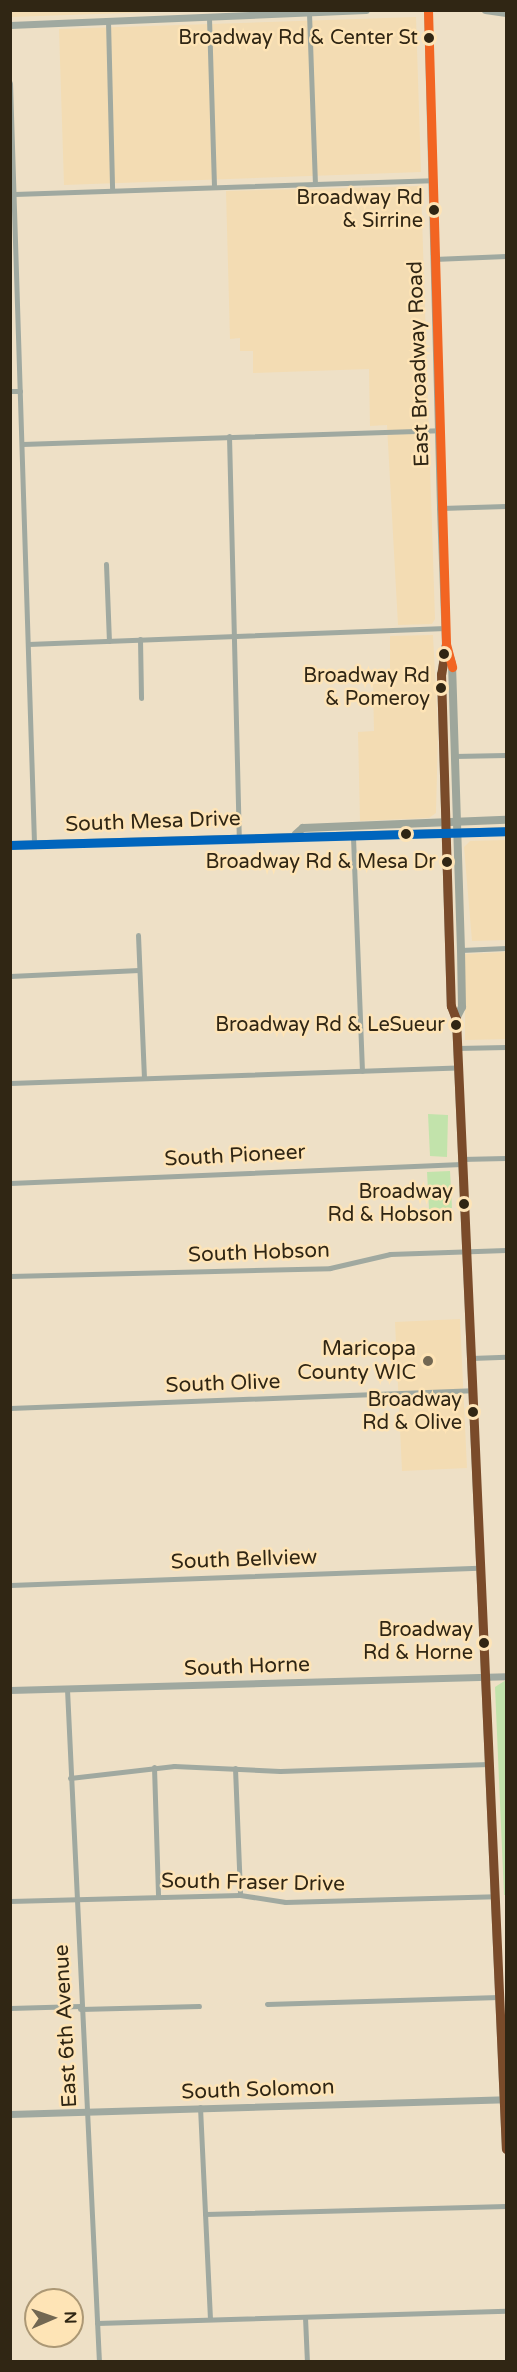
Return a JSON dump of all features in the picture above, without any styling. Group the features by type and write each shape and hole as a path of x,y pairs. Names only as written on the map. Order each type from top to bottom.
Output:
{"main road":[{"name":"East Broadway Road","path":"428,10 441,508 446,644 452,664 455,822 461,950 462,1007 456,1019"},
{"name":"East Broadway Road","path":"446,644 441,659 451,1006 456,1019 507,2149"},
{"name":"South Mesa Drive","path":"296,834 303,828 507,820"},
{"name":"South Mesa Drive","path":"10,845 296,834 303,838 507,831"}],"street":[{"path":"10,25 366,10"},
{"path":"486,10 507,13"},
{"path":"309,13 315,183"},
{"path":"209,18 214,186"},
{"path":"108,21 112,190"},
{"path":"10,83 34,844"},
{"path":"14,194 432,180"},
{"path":"434,259 507,256"},
{"path":"10,391 20,391"},
{"path":"22,444 439,430"},
{"path":"229,436 239,837"},
{"path":"441,508 507,506"},
{"path":"106,564 109,641"},
{"path":"28,644 446,628"},
{"path":"140,639 141,698"},
{"path":"454,756 507,755"},
{"path":"353,837 362,1071"},
{"path":"138,936 144,1078"},
{"path":"461,950 507,948"},
{"path":"10,976 139,970"},
{"path":"457,1048 507,1047"},
{"path":"10,1083 457,1067"},
{"name":"South Pioneer","path":"10,1183 507,1158"},
{"name":"South Hobson","path":"10,1276 330,1268 390,1254 507,1250"},
{"path":"471,1358 507,1357"},
{"name":"South Olive","path":"10,1408 472,1390"},
{"name":"South Bellview","path":"10,1585 479,1568"},
{"name":"South Horne","path":"10,1690 507,1676"},
{"name":"East 6th Avenue","path":"67,1689 80,2008 99,2361"},
{"path":"70,1778 153,1767 280,1771 489,1764"},
{"path":"153,1767 158,1897"},
{"path":"235,1768 240,1895"},
{"name":"South Fraser Drive","path":"10,1901 240,1895 285,1902 495,1896"},
{"path":"267,2004 500,1997"},
{"path":"10,2008 199,2006"},
{"name":"South Solomon","path":"10,2114 505,2099"},
{"path":"200,2108 210,2318"},
{"path":"205,2214 507,2206"},
{"path":"97,2323 507,2311"},
{"path":"305,2317 307,2361"}],"shaded area":[{"path":"11,10 184,10 184,11 11,17"},
{"path":"416,17 421,172 64,185 59,29"},
{"path":"421,186 435,619 432,624 398,625 387,425 370,426 369,369 253,373 253,351 240,351 240,338 230,339 226,191"},
{"path":"433,635 438,732 436,813 429,818 360,821 358,732 374,731 373,684 390,682 390,636"},
{"path":"506,840 506,940 472,941 464,847 470,841"},
{"path":"506,952 506,1039 465,1040 465,954"},
{"path":"460,1319 467,1468 402,1471 395,1322"}],"green space":[{"path":"428,1114 448,1115 447,1157 430,1156"},
{"path":"450,1171 452,1208 429,1209 427,1172"},
{"path":"506,1680 506,1895 504,1895 495,1687"}],"transit line":[{"path":"428,10 446,644 452,667"},
{"path":"446,644 441,674 451,1006 456,1019 506,2149"},
{"path":"10,845 506,831"}],"place":[{"name":"Broadway Rd & Center St","path":"429,38"},
{"name":"Broadway Rd & Sirrine","path":"434,210"},
{"name":"Broadway Rd & Pomeroy","path":"441,688"},
{"name":"Broadway Rd & Mesa Dr","path":"447,862"},
{"name":"Broadway Rd & LeSueur","path":"456,1025"},
{"name":"Broadway Rd & Hobson","path":"464,1204"},
{"name":"Maricopa County WIC","path":"428,1361"},
{"name":"Broadway Rd & Olive","path":"473,1412"},
{"name":"Broadway Rd & Horne","path":"484,1643"}]}
